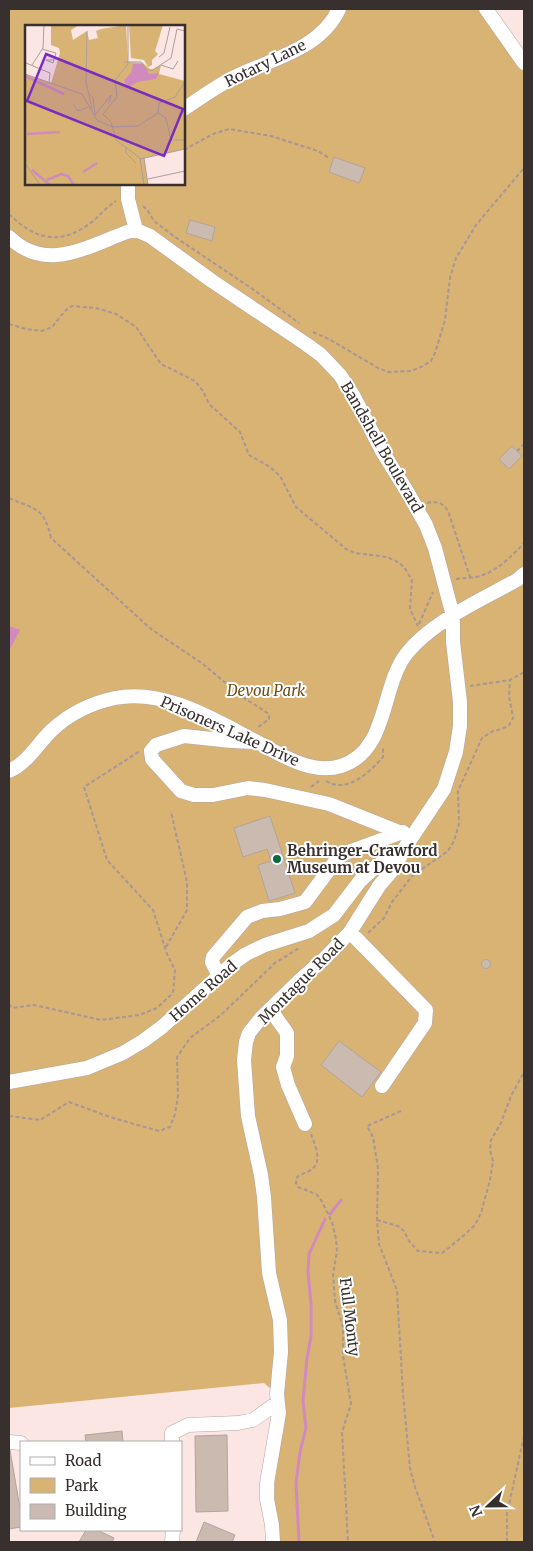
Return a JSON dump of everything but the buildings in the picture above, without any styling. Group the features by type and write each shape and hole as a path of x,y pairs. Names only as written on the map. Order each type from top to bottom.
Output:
{"street":[{"name":"Rotary Lane","path":"185,109 215,88 239,75 284,57 304,46 323,32 336,16 339,9"},
{"path":"486,9 524,63"},
{"path":"9,237 23,248 37,254 51,256 64,255 136,230 128,199 128,185"},
{"name":"Bandshell Boulevard","path":"136,230 150,236 212,281 306,344 321,355 340,375 426,525 438,557 454,616"},
{"path":"454,616 517,580 524,574"},
{"name":"Montague Road","path":"273,1542 267,1499 267,1483 278,1413 281,1352 280,1320 269,1274 264,1197 248,1116 244,1060 246,1042 249,1033 300,980 354,936 379,886 395,867 404,849 444,789 456,752 460,726 458,683 453,642 454,616"},
{"name":"Prisoners Lake Drive","path":"9,771 22,763 53,730 72,715 90,706 118,697 139,695 160,698 206,717 236,738 256,742 284,757 312,767 341,766 357,759 374,739 394,676 406,654 426,633 454,616"},
{"path":"236,738 184,736 154,752 181,791 187,793 213,795 248,788 264,790 329,804 399,832"},
{"path":"219,976 212,962 213,957 247,917 262,910 280,909 305,902 340,854 399,832 408,831 420,825"},
{"name":"Home Road","path":"9,1082 87,1068 123,1053 162,1027 232,964 246,954 265,945 309,931 334,915 360,881 374,868 404,849"},
{"path":"354,936 426,1010 425,1023 382,1086"},
{"path":"270,1010 287,1033 287,1056 283,1067 288,1085 305,1124"},
{"path":"172,1441 172,1433 188,1425 238,1423 253,1420 277,1403"}],"path":[{"path":"185,149 213,134 229,129 272,136 318,151 329,158"},
{"path":"308,330 329,339 374,366 390,372 411,371 431,361 444,326 450,278 456,258 476,225 524,168"},
{"path":"9,214 34,234 54,238 89,224 119,199"},
{"path":"139,203 148,211 154,221 175,237 301,324"},
{"path":"9,324 42,331 52,327 65,311 72,306 96,308 116,314 136,328 161,364 195,382 203,391 209,404 240,432 249,455 270,467 280,476 296,507 346,549 355,553 387,557 404,567 412,580 410,609 418,626 430,598 437,588"},
{"path":"517,451 524,444"},
{"path":"9,498 38,511 47,521 51,538 151,629 203,664 241,696 269,714 269,719 264,724 236,738"},
{"path":"452,580 490,572 516,552 524,543"},
{"path":"458,683 471,686 510,680 524,672"},
{"path":"354,936 371,932 384,918 392,902 412,876 448,851 454,841 459,824 458,790 482,738 493,731 509,725 512,718 509,696 510,680"},
{"path":"9,1004 12,1008 34,1005 100,1020 140,1015 157,1008 173,993 174,970 153,910 107,860 84,787 133,754 154,752"},
{"path":"308,788 323,778"},
{"path":"165,948 187,910 187,882 171,812"},
{"path":"9,1116 40,1120 69,1102 113,1118 160,1131 170,1127 175,1114 178,1096 177,1056 190,1038 221,1015 275,963 304,945"},
{"path":"377,1220 398,1226 404,1231 409,1241 418,1251 442,1253 462,1237 481,1213 490,1180 492,1162 491,1140 502,1123 511,1096 524,1072"},
{"path":"401,1111 367,1126 372,1137 378,1168 377,1220 379,1244 397,1290 410,1468 428,1526 435,1542"},
{"name":"Full Monty","path":"305,1124 315,1143 316,1163 315,1167 297,1177 296,1183 320,1198 332,1222 336,1239 337,1252 333,1274 335,1301 343,1328 343,1356 352,1404 342,1432 348,1542"},
{"path":"507,1542 507,1514 524,1436"}],"green space":[{"name":"Devou Park","path":"9,9 486,9 524,63 524,1542 273,1542 277,1394 264,1383 9,1408"}],"shaded area":[{"path":"9,626 20,630 9,651"}],"waterway":[{"path":"330,1214 341,1200"},
{"path":"299,1542 296,1483 300,1452 306,1428 303,1401 311,1336 309,1254 325,1219"}],"place":[{"name":"Behringer-Crawford Museum at Devou","path":"277,859"}]}
